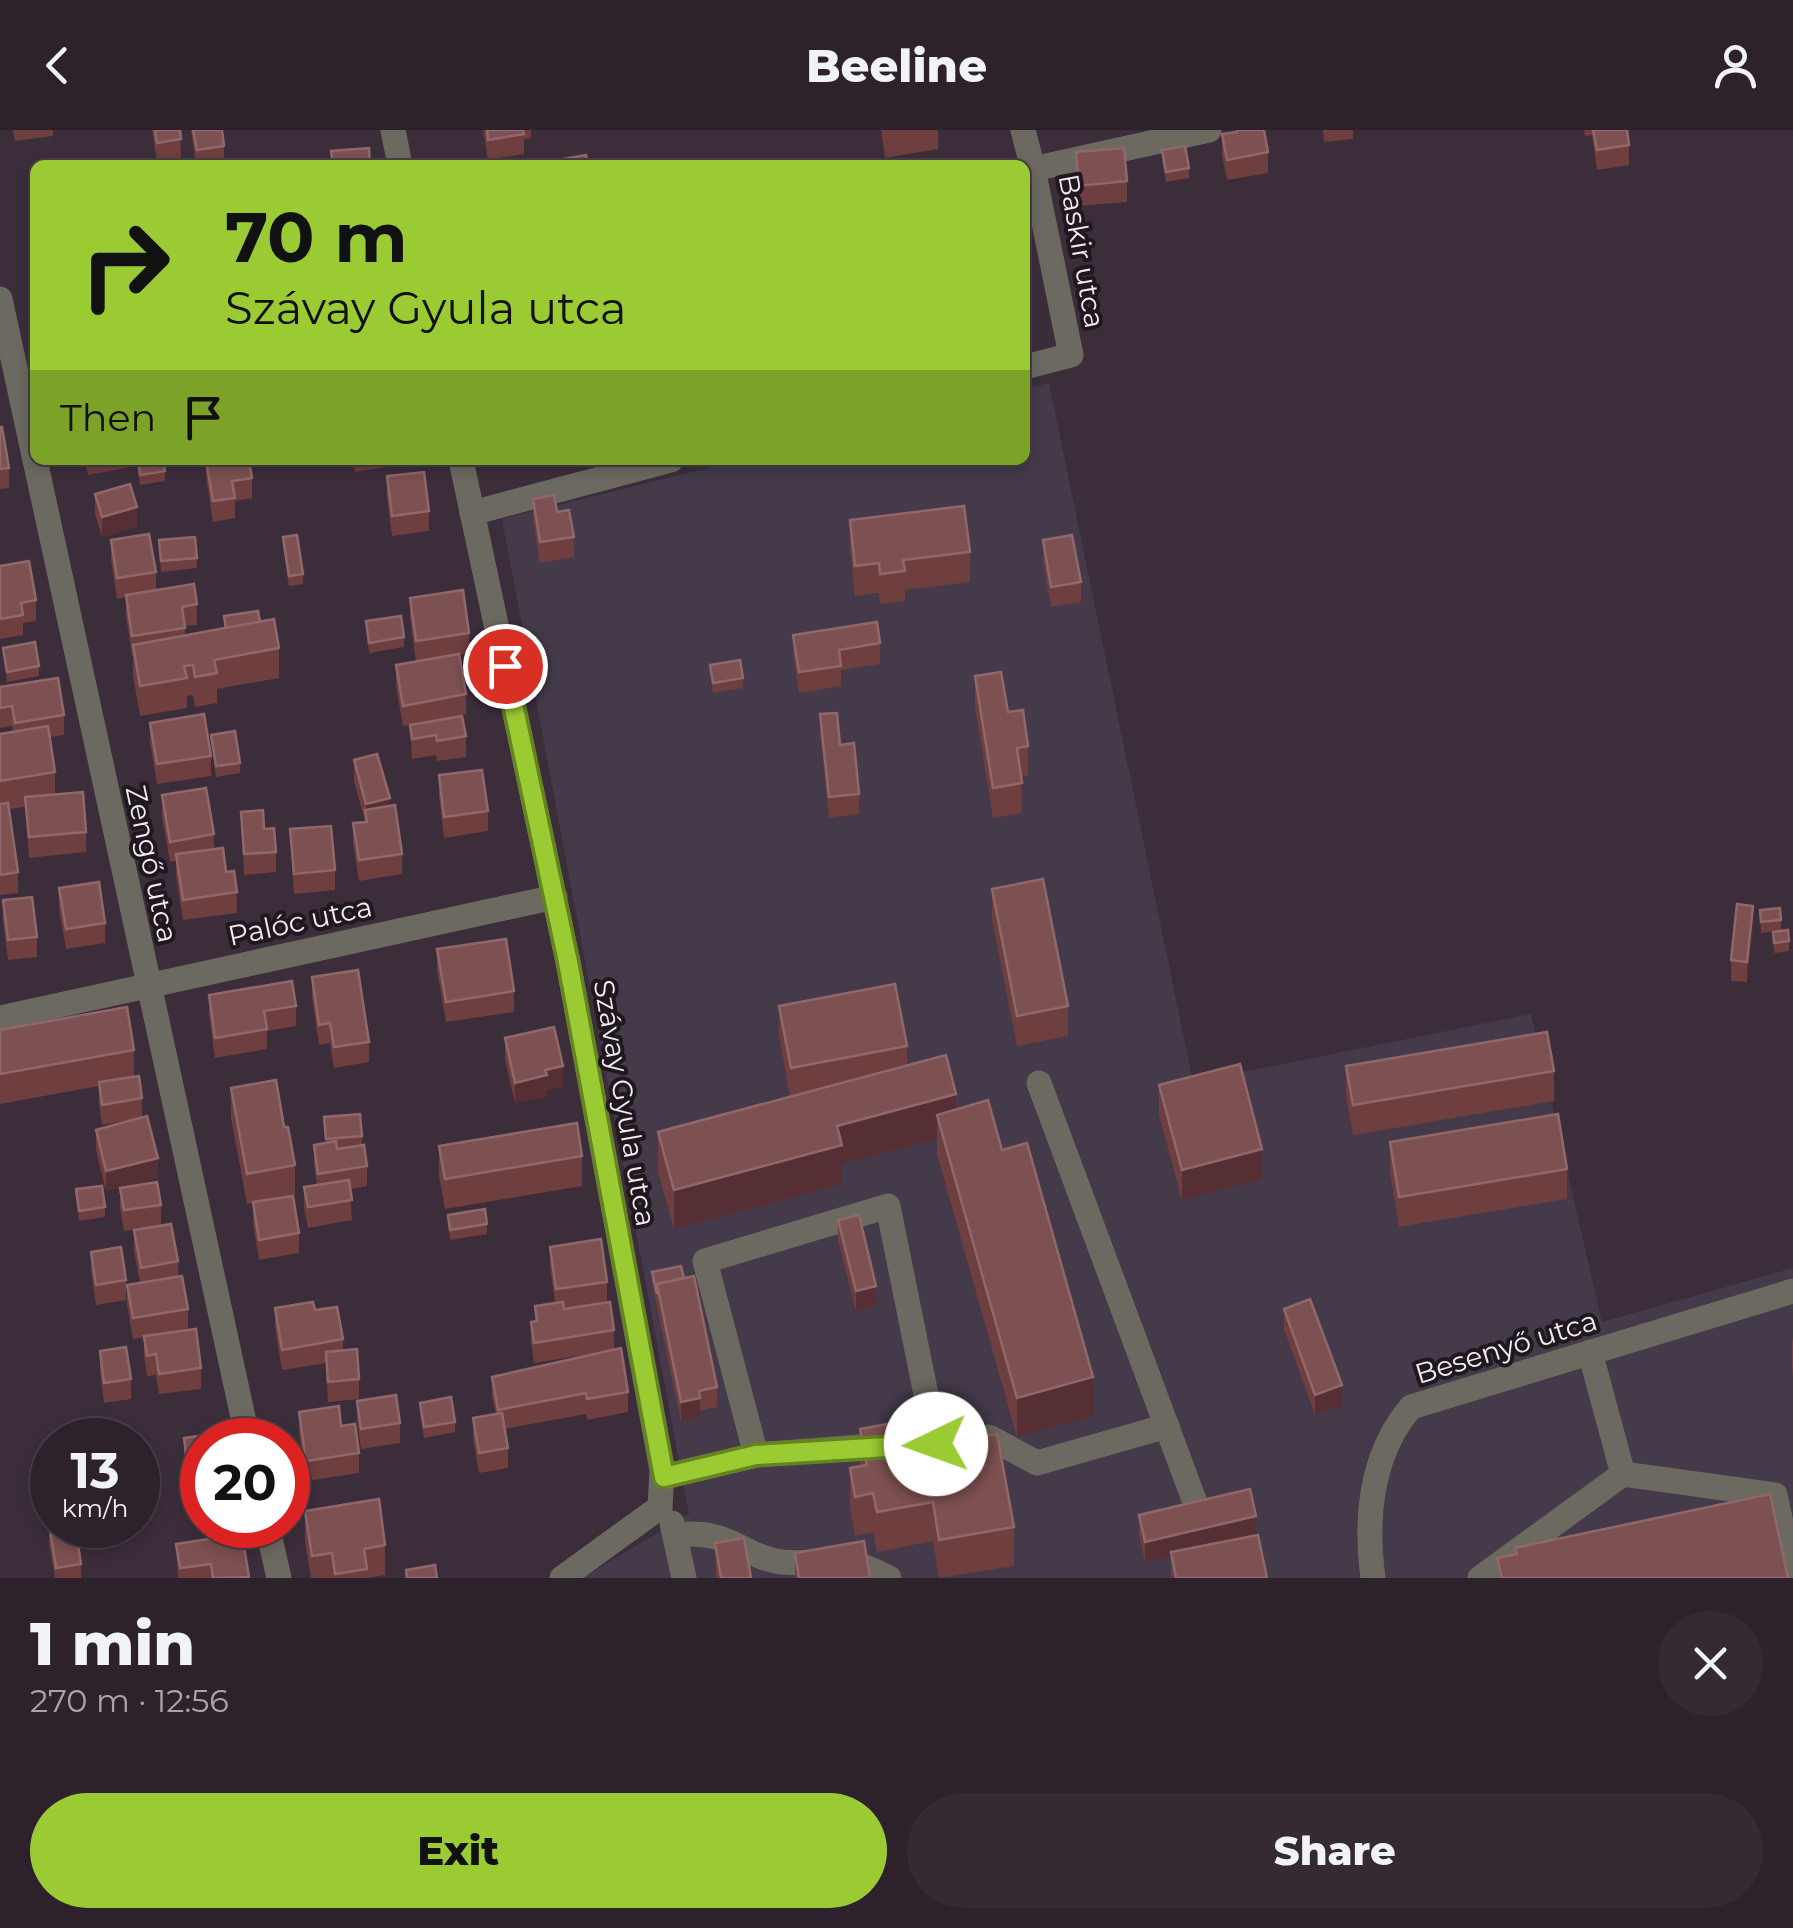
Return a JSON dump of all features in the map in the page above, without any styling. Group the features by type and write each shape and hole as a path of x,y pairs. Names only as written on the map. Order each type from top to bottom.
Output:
{"street":[{"path":"393,130 399,160"},
{"path":"1024,130 1033,169"},
{"name":"Baskir utca","path":"1030,366 1071,354 1033,169 1209,130"},
{"name":"Zengő utca","path":"0,299 30,455"},
{"name":"Zengő utca","path":"32,465 243,1418"},
{"name":"Szávay Gyula utca","path":"463,465 555,897 664,1477 660,1508"},
{"path":"472,512 652,465"},
{"name":"Palóc utca","path":"0,1018 555,897"},
{"path":"1039,1082 1196,1505"},
{"path":"756,1455 705,1261 888,1206 936,1444"},
{"name":"Besenyő utca","path":"1373,1578 1369,1546 1375,1472 1390,1431 1411,1407 1793,1291"},
{"path":"1590,1352 1623,1474"},
{"path":"664,1477 756,1455 989,1437 1037,1464 1167,1426"},
{"path":"1480,1578 1623,1474 1774,1495 1793,1578"},
{"path":"562,1578 660,1508 677,1534 684,1578"},
{"path":"677,1534 733,1540 778,1562 856,1561 889,1578"},
{"path":"272,1548 279,1578"}],"shaded area":[{"path":"1049,383 1193,1082 1531,1014 1602,1322 1793,1268 1793,1578 582,1578 689,1514 502,519 720,465 1030,465 1030,388"}],"building":[{"path":"155,130 180,130 181,139 157,143"},
{"path":"193,130 222,130 224,146 197,150"},
{"path":"487,130 523,130 524,134 488,140"},
{"path":"1264,130 1268,152 1227,160 1222,134"},
{"path":"1593,130 1627,130 1629,145 1597,150"},
{"path":"1185,146 1189,168 1166,172 1162,150"},
{"path":"369,148 370,160 332,160 331,151"},
{"path":"1124,148 1127,181 1079,186 1076,152"},
{"path":"586,155 587,160 558,160"},
{"path":"0,427 9,468 0,469"},
{"path":"139,465 164,465 165,471 140,475"},
{"path":"207,465 250,465 252,478 232,481 235,498 213,501"},
{"path":"424,472 429,511 392,516 387,476"},
{"path":"130,484 137,507 102,517 95,494"},
{"path":"554,495 557,512 569,510 574,537 540,542 533,499"},
{"path":"964,506 970,552 903,560 905,571 880,574 879,563 855,566 850,520"},
{"path":"149,534 156,572 117,578 111,540"},
{"path":"297,535 303,574 289,576 283,537"},
{"path":"1072,535 1081,582 1051,587 1043,540"},
{"path":"195,537 197,558 161,561 159,540"},
{"path":"29,561 36,600 21,603 23,615 0,619 0,566"},
{"path":"194,584 197,604 182,607 185,628 132,636 126,595"},
{"path":"463,590 469,633 416,641 410,598"},
{"path":"258,611 260,622 226,628 224,616"},
{"path":"401,616 404,637 369,643 366,621"},
{"path":"274,619 279,648 214,660 217,673 195,677 193,665 184,666 187,678 140,686 133,645"},
{"path":"877,622 880,643 839,650 841,666 799,672 793,635"},
{"path":"35,642 39,666 7,672 3,648"},
{"path":"459,654 466,694 403,706 396,665"},
{"path":"740,660 743,678 713,683 710,665"},
{"path":"1001,672 1008,712 1023,710 1028,746 1017,748 1022,783 993,788 975,676"},
{"path":"58,678 64,715 15,723 12,706 0,708 0,687"},
{"path":"837,713 840,745 854,743 859,794 829,797 820,714"},
{"path":"204,714 211,756 157,764 150,723"},
{"path":"462,716 466,736 437,741 436,735 412,739 410,725"},
{"path":"48,726 55,772 0,781 0,734"},
{"path":"235,731 240,763 216,766 211,735"},
{"path":"377,754 390,798 366,804 354,760"},
{"path":"482,770 488,811 444,817 439,775"},
{"path":"206,788 214,834 170,842 162,795"},
{"path":"83,792 86,832 29,837 25,797"},
{"path":"8,803 18,872 0,875 0,804"},
{"path":"395,805 402,854 359,860 353,823 367,822 365,810"},
{"path":"263,810 264,829 274,828 276,852 244,854 241,812"},
{"path":"331,826 335,870 294,874 290,829"},
{"path":"223,848 226,872 234,871 237,892 183,900 176,854"},
{"path":"1043,879 1068,1006 1017,1016 992,889"},
{"path":"99,882 105,923 66,929 59,888"},
{"path":"32,897 37,937 8,940 3,900"},
{"path":"1737,904 1753,906 1747,962 1731,960"},
{"path":"1780,908 1781,920 1761,922 1760,910"},
{"path":"1788,930 1789,941 1774,943 1773,932"},
{"path":"506,939 514,991 446,1002 437,949"},
{"path":"358,970 369,1042 334,1047 330,1023 319,1025 312,977"},
{"path":"292,981 296,1006 264,1011 267,1029 215,1038 209,995"},
{"path":"895,984 907,1046 791,1068 779,1006"},
{"path":"127,1007 134,1050 0,1074 0,1030"},
{"path":"554,1027 563,1066 545,1070 547,1075 515,1083 505,1038"},
{"path":"1547,1032 1554,1071 1353,1105 1346,1066"},
{"path":"946,1055 956,1094 837,1126 842,1145 674,1190 658,1132"},
{"path":"1240,1064 1262,1149 1182,1170 1159,1085"},
{"path":"139,1076 142,1098 102,1105 99,1082"},
{"path":"276,1080 295,1165 247,1174 231,1088"},
{"path":"988,1100 1002,1150 1027,1143 1093,1377 1017,1398 937,1115"},
{"path":"360,1114 362,1136 326,1139 324,1117"},
{"path":"1558,1114 1567,1169 1399,1197 1390,1142"},
{"path":"147,1116 158,1158 106,1171 96,1130"},
{"path":"577,1123 582,1156 445,1179 439,1146"},
{"path":"336,1141 337,1149 364,1145 367,1166 318,1174 314,1145"},
{"path":"349,1180 352,1200 308,1207 304,1187"},
{"path":"157,1182 161,1205 124,1210 120,1188"},
{"path":"102,1186 105,1207 79,1211 76,1189"},
{"path":"293,1196 299,1233 259,1240 253,1202"},
{"path":"485,1209 487,1224 450,1230 448,1215"},
{"path":"859,1215 876,1286 856,1291 838,1220"},
{"path":"171,1224 178,1261 141,1268 134,1230"},
{"path":"601,1239 607,1282 556,1289 550,1247"},
{"path":"121,1247 126,1280 96,1285 91,1252"},
{"path":"681,1266 684,1278 657,1284 657,1294 652,1272"},
{"path":"182,1276 188,1309 133,1318 127,1285"},
{"path":"694,1276 717,1387 699,1391 700,1398 681,1402 657,1284"},
{"path":"1310,1299 1342,1385 1315,1395 1284,1309"},
{"path":"313,1302 315,1310 337,1307 343,1339 282,1350 275,1308"},
{"path":"563,1302 564,1309 610,1302 614,1330 534,1343 531,1322 537,1321 535,1306"},
{"path":"196,1329 201,1368 159,1374 156,1354 147,1356 144,1336"},
{"path":"126,1347 131,1379 104,1383 100,1351"},
{"path":"621,1348 628,1392 587,1399 586,1393 498,1410 492,1377"},
{"path":"357,1349 359,1379 328,1382 326,1352"},
{"path":"396,1395 400,1423 361,1429 357,1401"},
{"path":"451,1397 455,1422 424,1427 420,1403"},
{"path":"339,1406 341,1426 355,1424 359,1453 310,1460 310,1418 300,1418 299,1412"},
{"path":"502,1413 508,1448 479,1453 473,1418"},
{"path":"915,1419 924,1470 948,1465 945,1444 997,1434 1014,1527 939,1540 933,1502 877,1512 873,1493 855,1497 850,1468 867,1465 860,1429"},
{"path":"1250,1489 1256,1516 1145,1542 1139,1515"},
{"path":"1770,1494 1788,1578 1502,1578 1497,1558 1517,1554 1515,1548"},
{"path":"379,1499 385,1545 364,1549 367,1569 335,1574 332,1553 312,1556 310,1510"},
{"path":"1258,1535 1267,1578 1176,1578 1171,1552"},
{"path":"744,1538 751,1578 721,1578 715,1543"},
{"path":"864,1541 870,1578 799,1578 795,1553"},
{"path":"180,1543 180,1548 244,1548 249,1577 213,1578 211,1564 180,1568 176,1544"},
{"path":"53,1548 79,1548 81,1564 56,1568"},
{"path":"435,1565 437,1578 407,1578 406,1570"}],"route":[{"path":"505,666 568,962 664,1477 756,1455 936,1444"}]}
